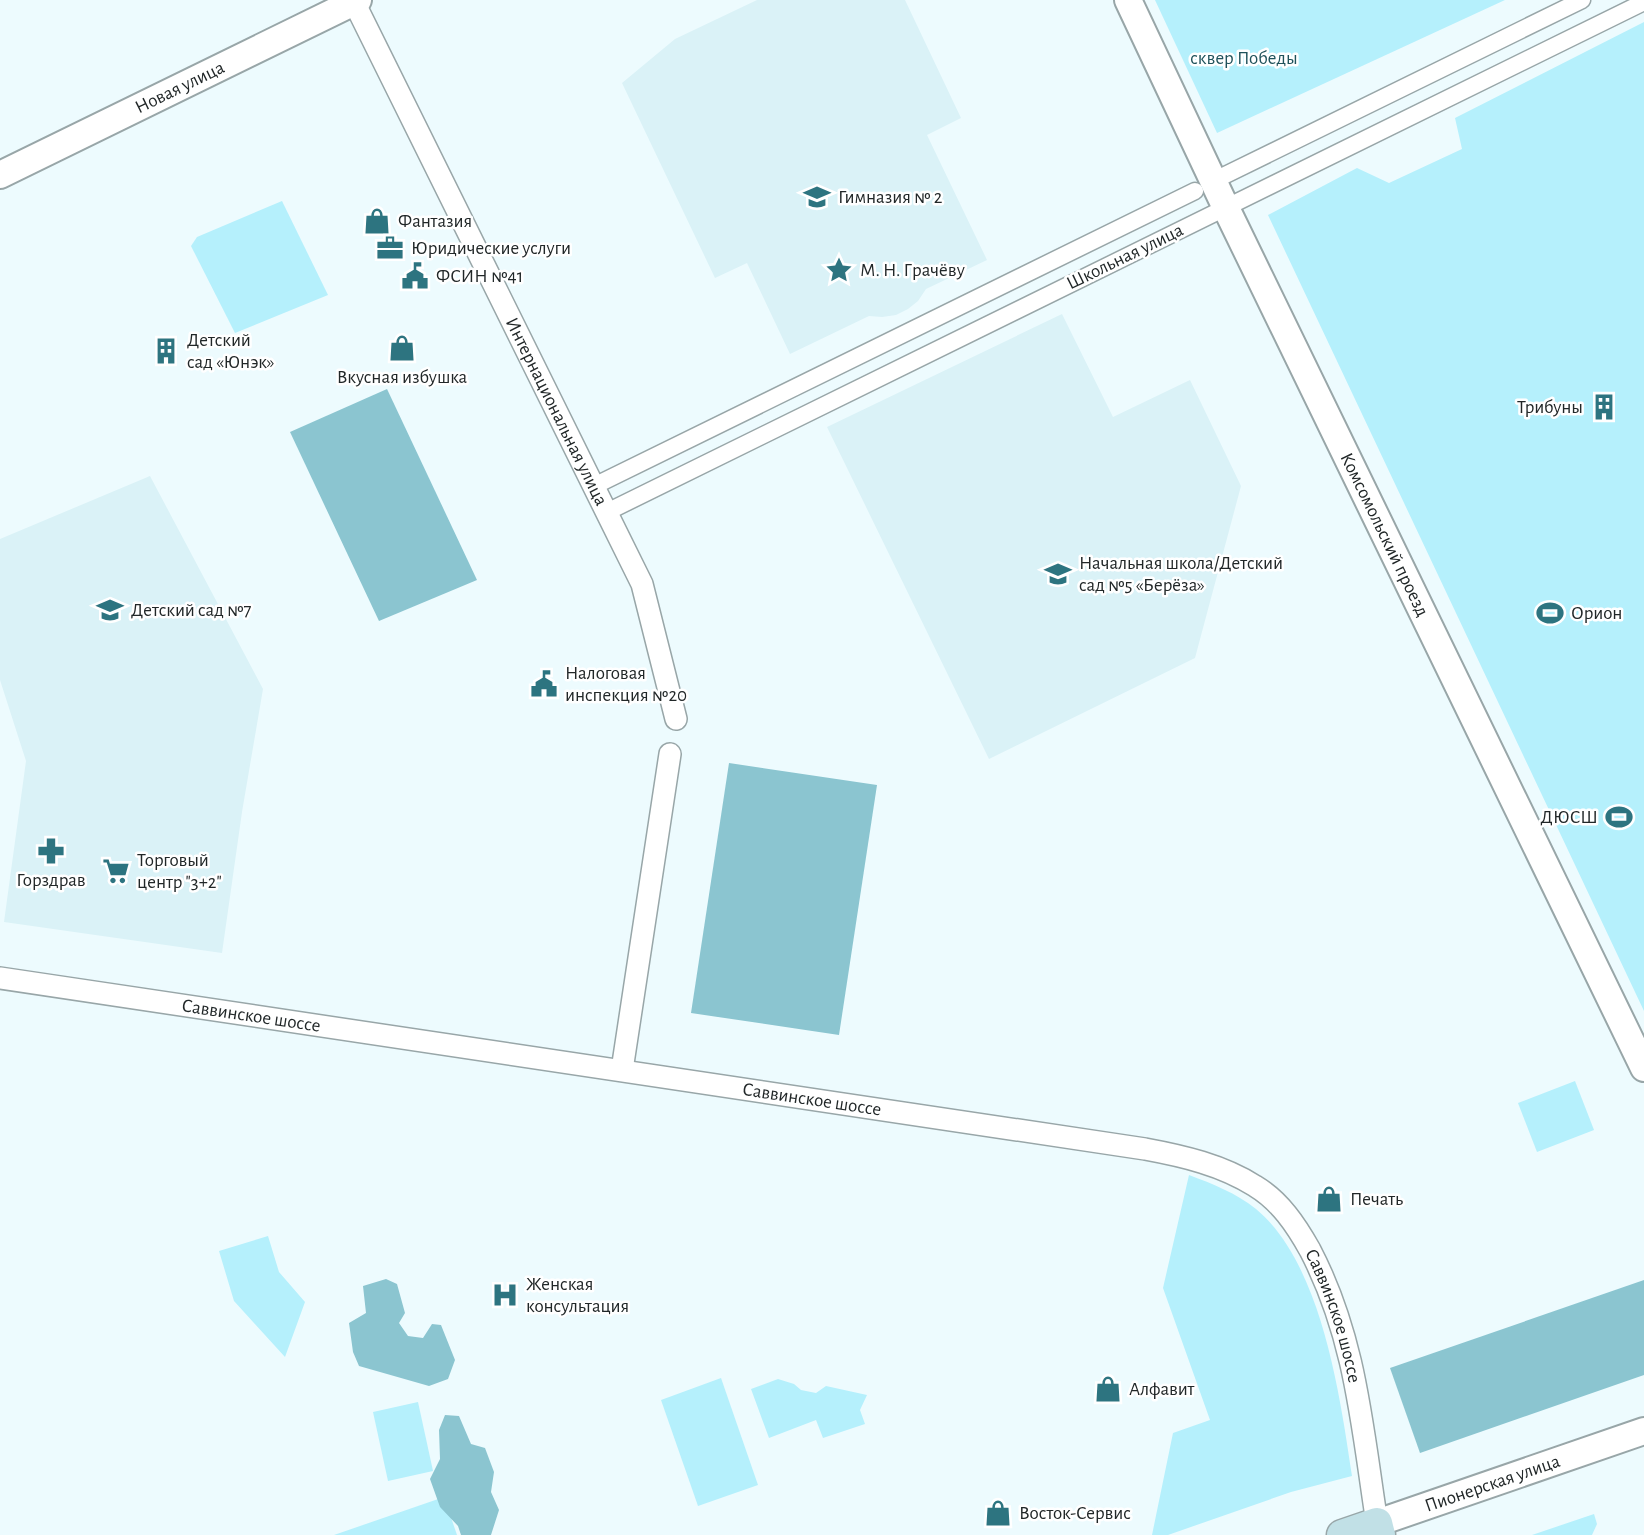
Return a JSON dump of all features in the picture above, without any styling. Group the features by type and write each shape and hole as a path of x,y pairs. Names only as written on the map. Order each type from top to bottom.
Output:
{"main road":[{"name":"Пионерская улица","path":"1342,1535 1378,1531"}],"street":[{"name":"Комсомольский проезд","path":"1128,0 1204,186 1226,208 1644,1068"},
{"name":"Школьная улица","path":"594,486 1582,0"},
{"name":"Новая улица","path":"0,175 356,1"},
{"name":"Интернациональная улица","path":"356,1 642,584 676,719"},
{"name":"Школьная улица","path":"607,512 1644,2"},
{"path":"622,1070 670,754"},
{"name":"Саввинское шоссе","path":"0,978 1156,1151 1188,1157 1225,1170 1255,1185 1275,1201 1292,1221 1321,1271 1344,1331 1360,1405 1378,1531"},
{"name":"Пионерская улица","path":"1378,1531 1644,1431"}],"shaded area":[{"name":"Гимназия № 2","path":"757,0 905,0 961,118 927,135 987,260 926,289 918,301 896,315 869,316 790,354 747,263 715,278 622,83 675,39"},
{"name":"Начальная школа/Детский сад №5 «Берёза»","path":"1062,314 1113,417 1190,380 1241,486 1195,658 989,759 827,427"},
{"path":"387,389 477,580 379,621 290,432"},
{"name":"Детский сад №7","path":"150,476 263,689 222,953 4,922 26,761 0,680 0,539"},
{"path":"729,763 877,785 839,1035 691,1013"},
{"path":"386,1279 397,1284 405,1313 399,1323 408,1336 423,1338 432,1324 441,1325 455,1360 448,1379 429,1386 359,1366 353,1352 349,1323 366,1313 363,1286"},
{"path":"1644,1280 1644,1375 1420,1453 1390,1368"},
{"path":"445,1415 459,1416 471,1444 485,1448 494,1472 491,1492 499,1510 491,1535 461,1535 458,1526 440,1507 430,1479 440,1459 439,1430"}],"green space":[{"name":"сквер Победы","path":"1155,0 1505,0 1217,133"},
{"name":"Орион","path":"1644,22 1644,1011 1268,215 1357,168 1389,183 1462,149 1455,118"},
{"path":"282,201 328,295 235,333 191,246 197,237"},
{"path":"1575,1081 1594,1130 1537,1152 1518,1103"},
{"path":"1189,1175 1215,1185 1256,1209 1279,1233 1297,1263 1312,1297 1334,1371 1352,1476 1291,1492 1168,1535 1152,1535 1173,1433 1210,1420 1163,1288"},
{"path":"268,1236 279,1272 305,1302 285,1357 234,1301 219,1251"},
{"path":"721,1378 758,1485 698,1506 661,1400"},
{"path":"778,1379 794,1384 801,1390 816,1393 826,1386 867,1395 860,1410 865,1424 823,1438 816,1420 769,1438 751,1389"},
{"path":"418,1402 433,1471 388,1481 373,1412"},
{"path":"444,1497 457,1535 334,1535"},
{"path":"1594,1514 1597,1524 1592,1535 1532,1535"}],"place":[{"name":"Гимназия № 2","path":"817,197"},
{"name":"Фантазия","path":"377,221"},
{"name":"Юридические услуги","path":"390,248"},
{"name":"М. Н. Грачёву","path":"839,270"},
{"name":"ФСИН №41","path":"415,276"},
{"name":"Вкусная избушка","path":"402,348"},
{"name":"Детский сад «Юнэк»","path":"166,351"},
{"name":"Трибуны","path":"1604,407"},
{"name":"Начальная школа/Детский сад №5 «Берёза»","path":"1058,574"},
{"name":"Детский сад №7","path":"110,610"},
{"name":"Орион","path":"1550,613"},
{"name":"Налоговая инспекция №20","path":"544,684"},
{"name":"ДЮСШ","path":"1619,817"},
{"name":"Горздрав","path":"51,851"},
{"name":"Торговый центр \"3+2\"","path":"116,871"},
{"name":"Печать","path":"1329,1199"},
{"name":"Женская консультация","path":"505,1295"},
{"name":"Алфавит","path":"1108,1389"},
{"name":"Восток-Сервис","path":"998,1513"}]}
